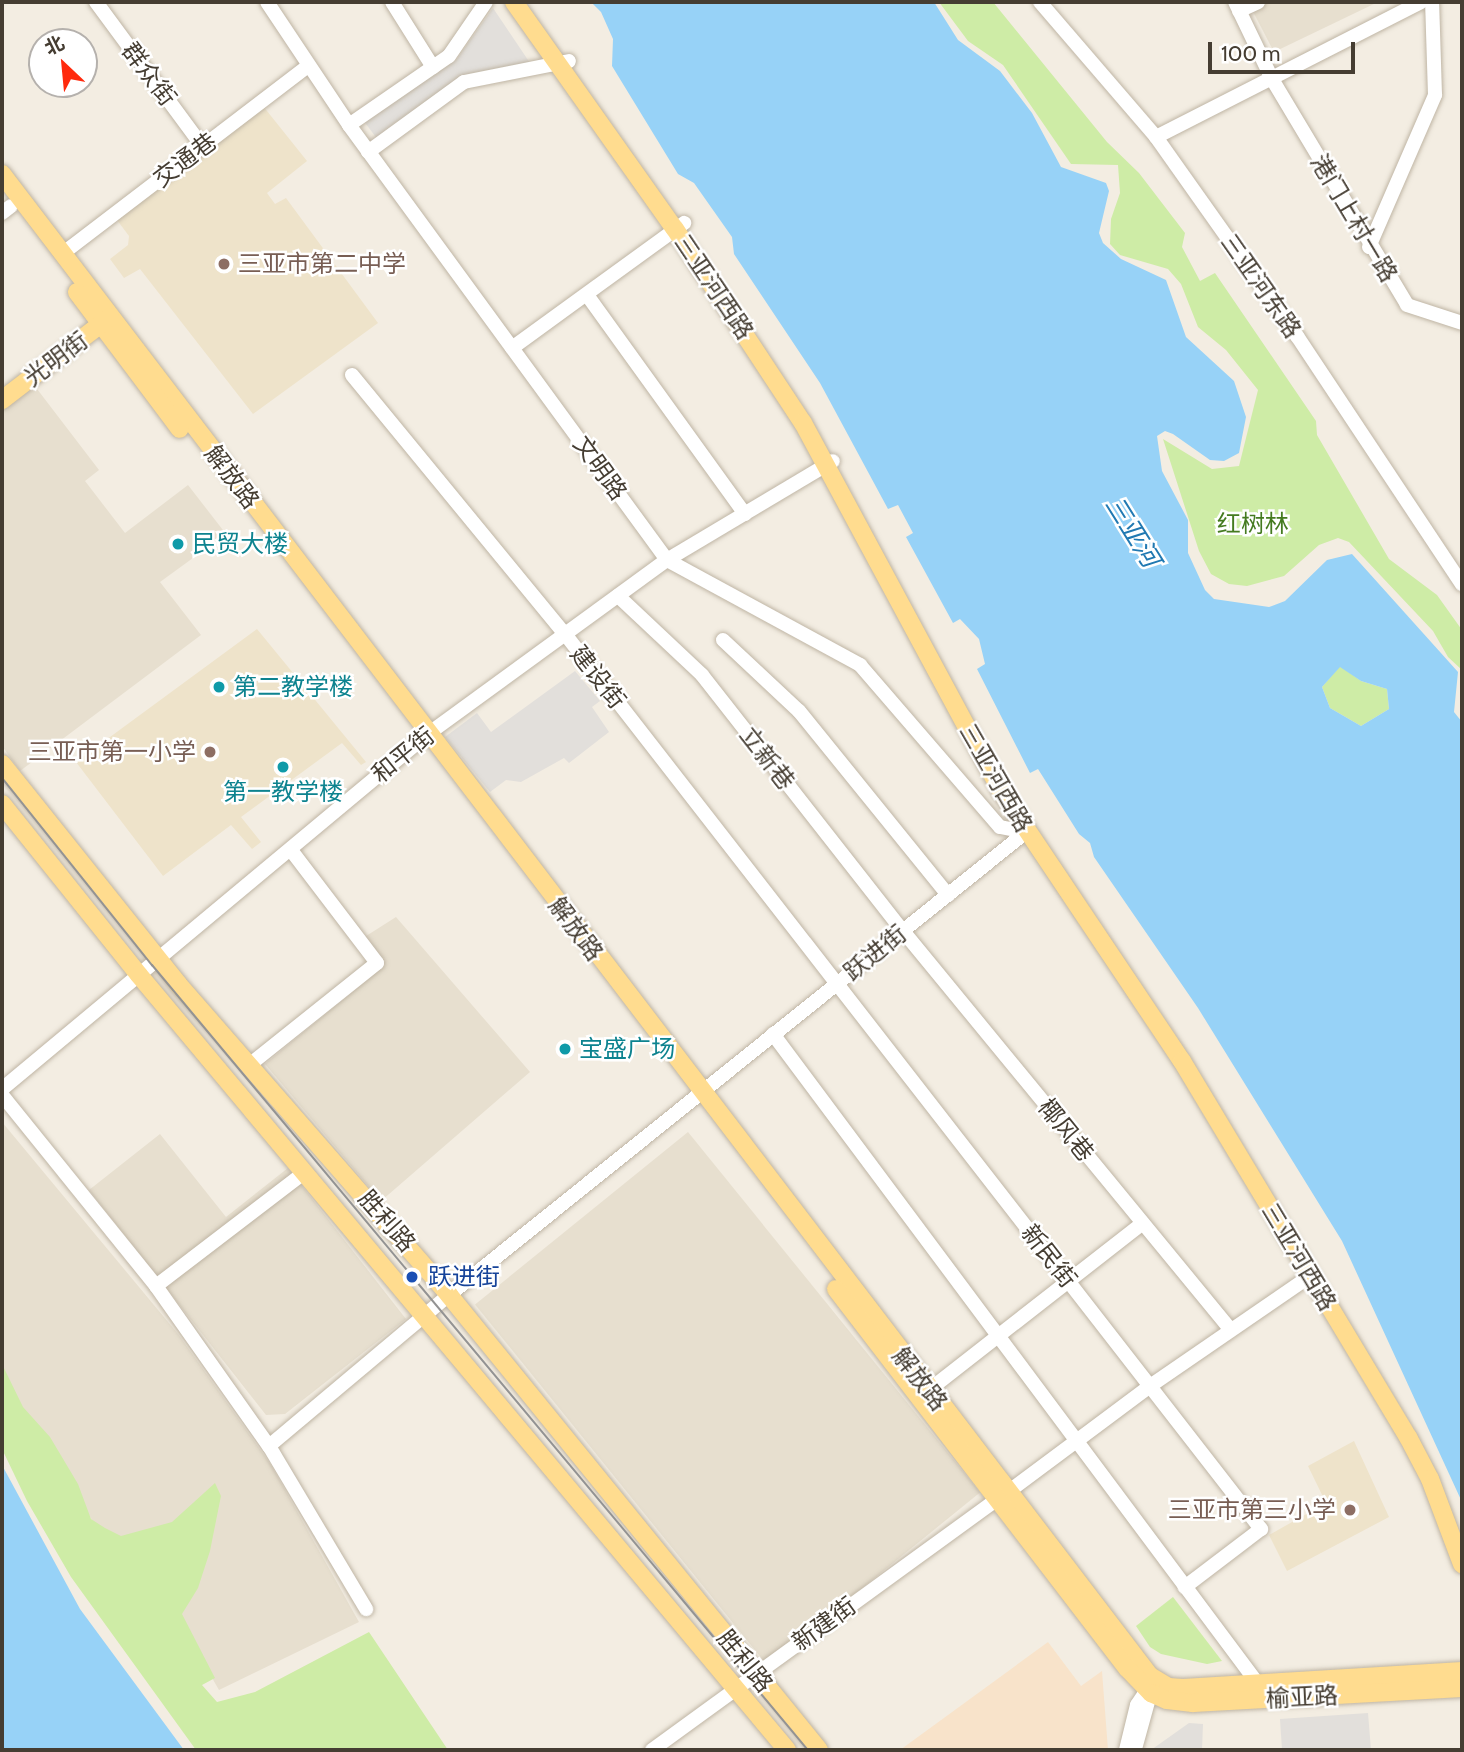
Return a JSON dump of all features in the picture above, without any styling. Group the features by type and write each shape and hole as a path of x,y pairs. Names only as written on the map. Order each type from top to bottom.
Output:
{"main road":[{"name":"三亚河西路","path":"514,2 563,62 680,226 830,463 1021,808 1265,1181 1416,1438 1462,1539"},
{"name":"三亚河西路","path":"527,2 563,62"},
{"name":"解放路","path":"2,174 62,254 103,317"},
{"name":"解放路","path":"5,204 103,317 1150,1687"},
{"name":"光明街","path":"2,388 103,317"},
{"name":"光明街","path":"2,400 103,317"},
{"name":"三亚河西路","path":"830,463 1026,832 1182,1061 1430,1479 1462,1564"},
{"name":"胜利路","path":"2,764 158,960 449,1295 819,1750"},
{"name":"胜利路","path":"2,804 139,975 786,1750"},
{"name":"解放路","path":"697,1095 929,1390 1002,1496"},
{"name":"榆亚路","path":"1150,1687 1258,1684 1462,1671"},
{"name":"榆亚路","path":"1150,1687 1167,1700 1193,1703 1462,1688"}],"street":[{"name":"群众街","path":"96,2 203,147"},
{"name":"文明路","path":"267,2 368,152 667,560 860,665 1000,827 1026,832"},
{"path":"392,2 433,67"},
{"path":"349,125 449,55 486,2"},
{"name":"三亚河东路","path":"1040,2 1156,137 1297,336 1462,584"},
{"path":"1237,6 1258,2"},
{"path":"1156,137 1421,2"},
{"path":"1370,247 1435,95 1432,2"},
{"name":"港门上村一路","path":"1237,6 1272,79 1407,305 1462,323"},
{"path":"368,152 464,82 563,62"},
{"name":"交通巷","path":"62,254 308,66"},
{"path":"512,348 680,226"},
{"path":"587,295 745,513"},
{"name":"建设街","path":"352,375 565,634 838,983"},
{"name":"和平街","path":"2,1089 424,737 667,560 830,463"},
{"name":"立新巷","path":"618,596 702,676 903,931"},
{"path":"723,640 799,711 948,895"},
{"name":"跃进街","path":"269,1446 449,1295 1026,832"},
{"path":"248,1066 377,963 290,849"},
{"name":"椰风巷","path":"903,931 1230,1329"},
{"name":"新民街","path":"838,983 1261,1529 1185,1587"},
{"path":"773,1034 1258,1684"},
{"path":"2,1096 156,1286 269,1446 366,1609"},
{"path":"156,1286 305,1172"},
{"path":"929,1390 1143,1223"},
{"name":"新建街","path":"652,1750 1077,1442 1150,1385 1310,1276"},
{"path":"1126,1750 1150,1687"},
{"path":"1135,1750 1150,1687"}],"shaded area":[{"path":"1248,2 1378,2 1274,52"},
{"path":"493,8 530,63 466,76 378,140 363,120 456,60"},
{"name":"三亚市第二中学","path":"263,106 307,161 267,193 275,204 286,198 378,323 253,414 140,269 124,278 110,259 128,245 129,236 117,220"},
{"path":"34,385 99,470 85,481 125,533 188,485 226,534 160,582 201,635 20,771 2,746 2,410"},
{"name":"三亚市第一小学","path":"257,629 366,762 361,765 342,743 241,817 261,842 252,849 231,825 163,876 76,762"},
{"path":"575,671 600,701 592,707 609,732 569,763 564,758 521,782 506,780 490,792 445,737 477,713 491,732"},
{"path":"396,917 530,1072 381,1201 265,1064 384,966 363,938"},
{"path":"2,1122 178,1334 271,1465 359,1622 219,1690 174,1612 170,1532 106,1541 14,1403 2,1375"},
{"path":"688,1132 980,1493 767,1665 475,1304"},
{"path":"160,1134 226,1217 288,1168 406,1319 285,1414 266,1415 89,1190"},
{"name":"三亚市第三小学","path":"1354,1441 1389,1517 1287,1571 1269,1535 1326,1503 1308,1466"},
{"path":"1048,1642 1081,1686 1102,1671 1108,1750 900,1750"},
{"path":"1368,1713 1371,1750 1282,1750 1280,1719"},
{"path":"1189,1723 1203,1724 1202,1750 1151,1750"}],"green space":[{"name":"红树林","path":"939,2 993,2 1107,142 1139,173 1185,233 1182,247 1200,281 1215,273 1316,421 1317,435 1389,559 1437,595 1462,630 1462,670 1448,657 1433,631 1349,542 1338,538 1319,545 1284,576 1247,586 1229,584 1211,574 1199,551 1163,439 1212,469 1239,466 1258,390 1226,350 1198,327 1181,284 1168,269 1120,255 1110,244 1111,219 1120,193 1118,165 1071,164 1003,65 968,41"},
{"path":"1340,666 1361,681 1387,689 1389,709 1361,726 1330,708 1322,687"},
{"path":"2,1364 23,1407 50,1437 78,1484 91,1519 105,1528 121,1536 172,1522 215,1483 221,1496 210,1551 198,1588 182,1614 215,1678 202,1685 217,1702 255,1692 369,1632 448,1750 196,1750 71,1577 27,1501 2,1449"},
{"path":"1173,1597 1222,1661 1207,1664 1161,1654 1150,1647 1136,1626"}],"water":[{"name":"三亚河","path":"591,2 934,2 958,40 1000,71 1032,113 1061,167 1106,183 1109,191 1099,233 1103,243 1121,259 1166,280 1186,337 1234,381 1246,417 1239,453 1224,461 1210,460 1173,434 1165,431 1157,436 1162,471 1188,520 1188,553 1205,590 1214,599 1269,607 1285,601 1327,560 1352,554 1458,672 1454,712 1462,722 1462,1502 1342,1241 1198,1008 1094,857 1090,843 1079,834 1038,769 1030,773 977,669 985,664 979,639 960,619 953,623 906,537 913,533 898,505 888,509 820,383 734,254 732,237 694,183 678,174 612,66 613,39 601,12","holes":["1340,667 1361,681 1387,689 1389,709 1361,726 1330,708 1322,687"]},
{"path":"2,1465 80,1609 184,1750 2,1750"}],"tram line":[{"path":"2,778 152,965 808,1750"}],"place":[{"name":"三亚市第二中学","path":"224,264"},
{"name":"民贸大楼","path":"178,544"},
{"name":"第二教学楼","path":"219,687"},
{"name":"三亚市第一小学","path":"210,752"},
{"name":"第一教学楼","path":"283,767"},
{"name":"宝盛广场","path":"565,1049"},
{"name":"跃进街","path":"412,1277"},
{"name":"三亚市第三小学","path":"1350,1510"}]}
